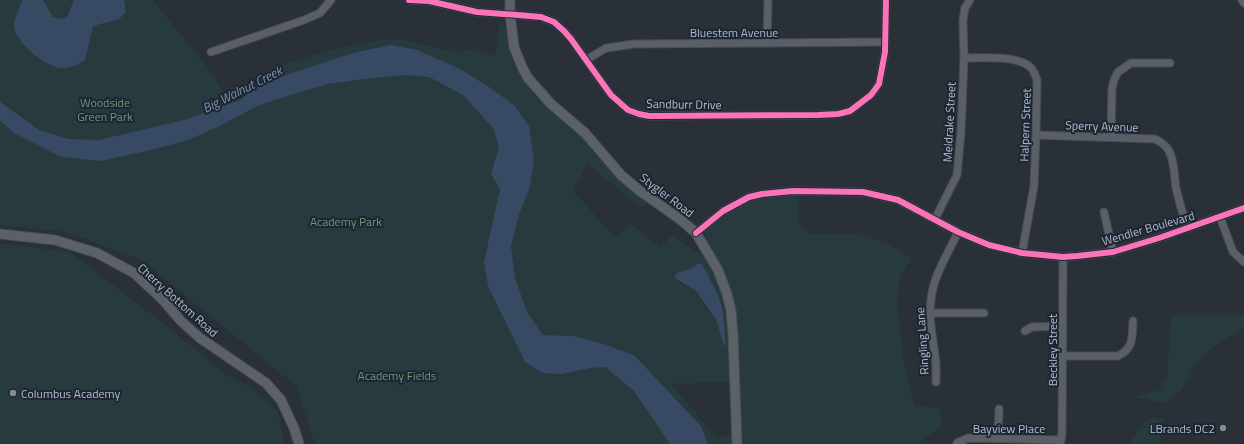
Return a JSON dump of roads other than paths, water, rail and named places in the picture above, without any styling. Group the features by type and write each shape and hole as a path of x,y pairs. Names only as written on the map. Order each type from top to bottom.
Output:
{"main road":[{"name":"Stygler Road","path":"510,0 511,34 517,57 528,78 536,89 550,104 585,133 621,175 696,233 718,270 727,294 733,334 737,444"},
{"name":"Cherry Bottom Road","path":"0,234 55,240 97,253 134,273 163,300 181,321 200,338 266,383 281,400 294,428 299,444"}],"street":[{"path":"211,52 304,20 320,13 331,0"},
{"name":"Sandburr Drive","path":"410,0 429,0 477,12 541,17 554,22 568,35 611,95 619,103 628,110 649,116 810,115 838,114 850,111 871,95 879,84 885,52 885,42"},
{"path":"767,43 768,0"},
{"path":"885,42 886,0"},
{"name":"Meldrake Street","path":"935,219 957,175 961,132 964,20 965,8 970,0"},
{"name":"Bluestem Avenue","path":"586,60 606,48 634,44 885,42"},
{"name":"Halpern Street","path":"964,58 1016,60 1030,66 1035,72 1037,80 1034,186 1022,253"},
{"path":"1111,137 1112,89 1118,72 1131,63 1170,63"},
{"name":"Sperry Avenue","path":"1036,135 1155,139 1166,146 1173,160 1179,200 1188,228"},
{"name":"Wendler Boulevard","path":"696,233 723,211 749,197 762,194 793,191 863,192 898,200 958,232 989,244 1022,253 1063,256 1113,252 1159,238 1244,208"},
{"path":"1104,212 1113,252"},
{"path":"1220,217 1233,252 1244,262"},
{"name":"Ringling Lane","path":"936,382 936,364 930,330 931,299 934,285 958,232"},
{"name":"Beckley Street","path":"1061,442 1063,256"},
{"path":"930,313 984,313"},
{"path":"1062,356 1118,356 1129,348 1132,341 1133,321"},
{"path":"1025,331 1032,327 1063,326"},
{"path":"998,438 999,409"},
{"name":"Bayview Place","path":"956,443 968,438 998,438 1061,442"}],"water":[{"path":"43,0 53,17 61,19 67,17 74,0 123,0 125,2 125,13 119,19 93,26 85,60 74,66 62,68 48,64 33,54 16,34 14,21 22,1"},
{"path":"391,45 417,50 460,69 514,105 529,126 534,160 529,190 519,214 511,246 515,278 527,312 543,335 573,336 604,344 635,356 701,426 708,444 670,444 634,391 605,367 591,368 561,374 543,373 525,362 488,286 484,262 500,189 491,174 499,147 493,128 463,95 429,77 404,75 328,84 255,107 220,126 188,140 101,161 61,157 14,133 0,121 0,100 39,130 69,139 99,140 184,120 240,100 256,87 283,76 353,53"},
{"path":"697,264 702,264 718,295 723,311 726,346 724,345 716,320 696,291 675,278 677,273 692,268"}],"place":[{"name":"Columbus Academy","path":"13,393"},
{"name":"LBrands DC2","path":"1223,428"}],"water label":[{"name":"Big Walnut Creek","path":"242,89"}],"park label":[{"name":"Woodside Green Park","path":"105,109"},
{"name":"Academy Park","path":"346,221"},
{"name":"Academy Fields","path":"397,375"}]}
